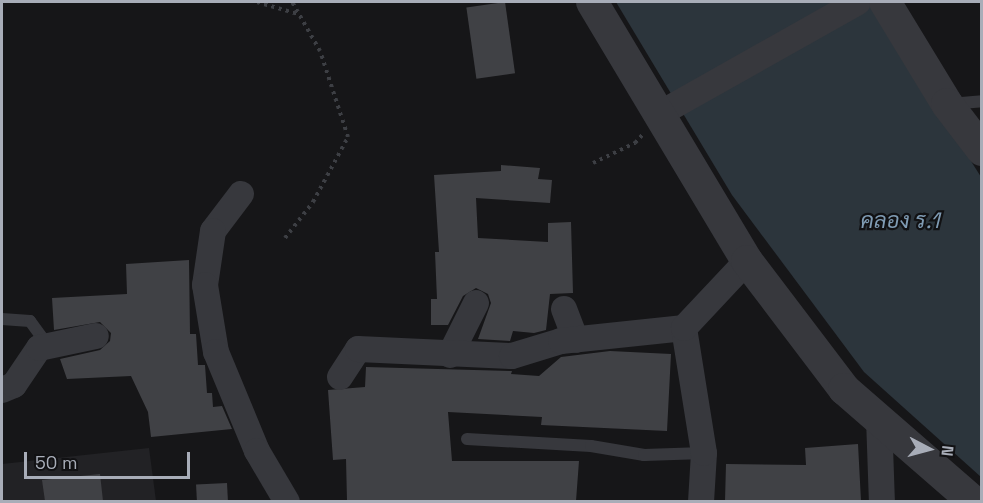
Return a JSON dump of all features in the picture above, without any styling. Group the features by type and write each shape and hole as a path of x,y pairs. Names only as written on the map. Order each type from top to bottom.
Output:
{"street":[{"path":"592,2 661,113 747,261 844,389 974,501"},
{"path":"661,113 858,2"},
{"path":"885,2 947,104 981,150"},
{"path":"241,194 213,231 206,285 216,352 257,451 287,501"},
{"path":"340,377 358,349 450,355 512,356 576,339 684,328 747,261"},
{"path":"450,355 476,303"},
{"path":"564,309 576,339"},
{"path":"684,328 704,453 701,501"},
{"path":"2,390 14,385 39,348 96,336"},
{"path":"879,418 882,501"}],"lane":[{"path":"947,104 981,101"},
{"path":"2,319 30,321 48,346"},
{"path":"467,439 591,446 644,455 704,453"}],"path":[{"path":"257,2 299,14"},
{"path":"285,238 328,177 348,137 320,51 292,2"},
{"path":"593,164 635,143 661,113"}],"shaded area":[{"path":"149,448 156,501 2,501 2,464"}],"water":[{"name":"คลอง ร.1","path":"616,2 871,2 981,177 981,477 864,372 732,195"}],"building":[{"path":"505,2 515,73 476,79 466,7"},
{"path":"501,165 540,168 538,179 552,180 550,203 476,198 478,238 548,242 548,223 571,222 573,293 550,294 546,330 534,333 513,331 510,341 478,339 491,303 488,294 476,288 463,296 448,325 431,325 431,299 437,299 435,252 439,252 434,175 501,171"},
{"path":"189,260 190,334 196,334 198,365 205,365 207,393 212,393 213,407 222,406 232,429 151,437 148,412 131,376 67,379 60,359 100,350 110,341 111,333 100,322 54,330 52,298 127,294 126,264"},
{"path":"610,351 671,354 667,431 541,425 542,417 448,412 452,461 579,461 576,501 347,501 346,459 333,460 328,390 365,387 366,367 512,371 511,374 539,376 561,357"},
{"path":"858,444 861,501 725,501 726,464 806,465 805,448"},
{"path":"100,474 103,501 45,501 42,480"},
{"path":"227,483 228,501 197,502 196,485"}]}
